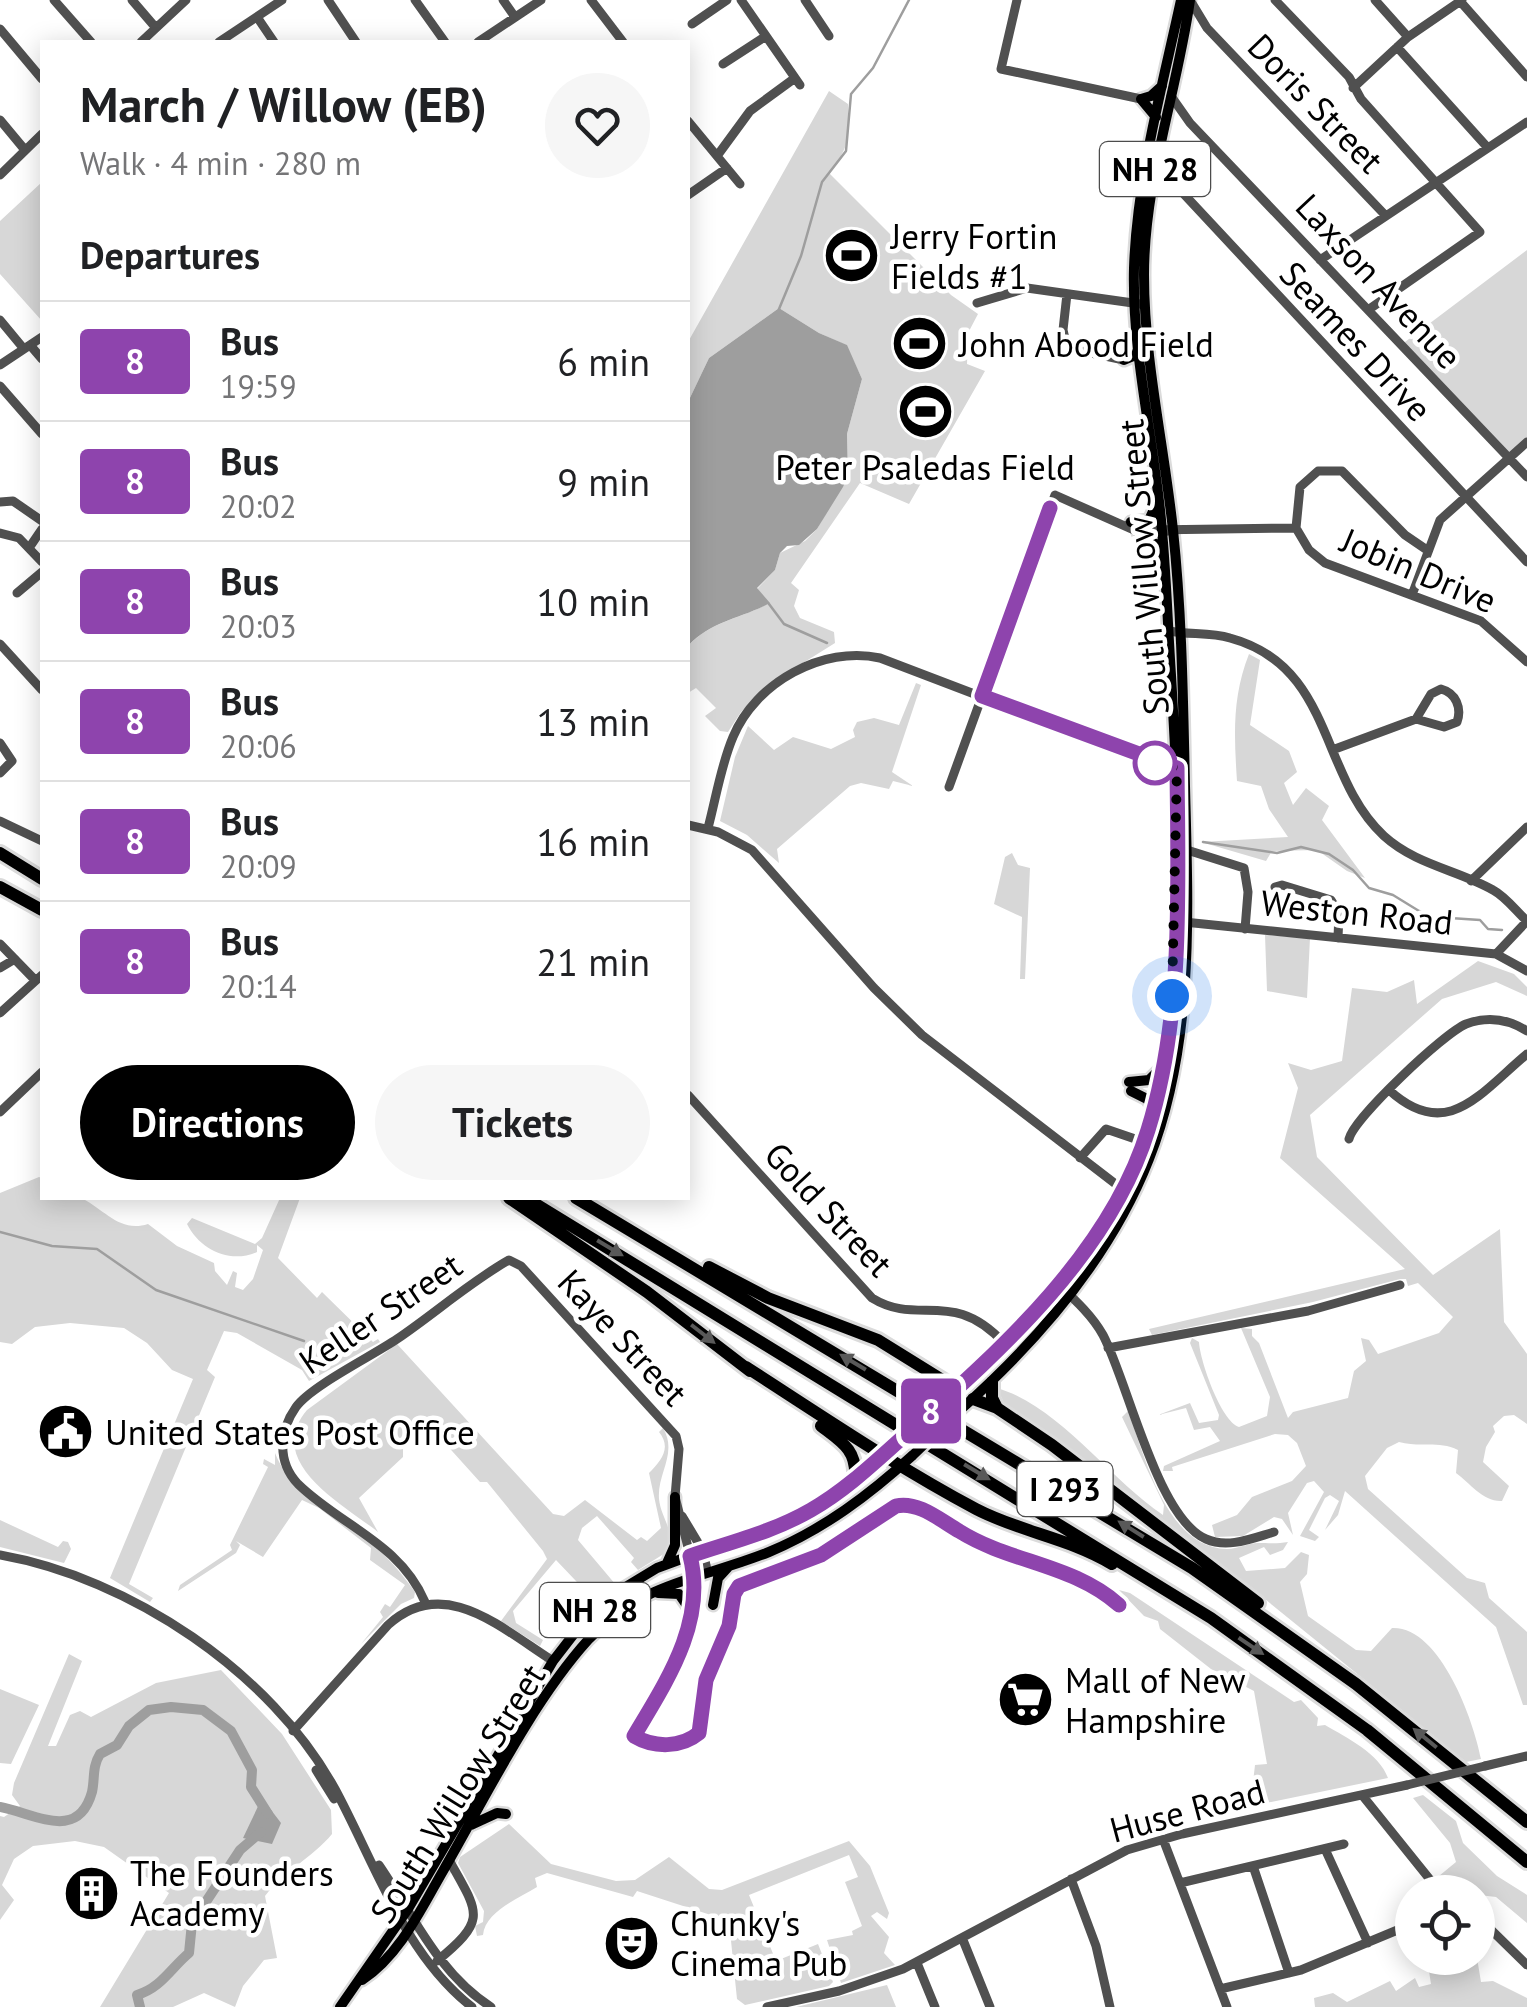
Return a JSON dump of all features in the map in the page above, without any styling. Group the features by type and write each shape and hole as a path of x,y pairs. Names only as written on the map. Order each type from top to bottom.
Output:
{"highway":[{"path":"0,856 40,878"},
{"path":"0,889 40,909"},
{"path":"511,1200 647,1292 848,1446 855,1459 855,1478"},
{"name":"I 293","path":"529,1200 1211,1618 1366,1730 1527,1862"},
{"name":"I 293","path":"579,1200 1146,1538 1356,1684 1527,1822"},
{"path":"592,1200 750,1290 865,1334 952,1393"},
{"path":"746,1368 882,1454 992,1517 1089,1551 1211,1618"},
{"path":"992,1382 992,1398 997,1408"},
{"path":"973,1399 997,1408 1052,1445 1266,1609 1356,1684"}],"main road":[{"name":"South Willow Street","path":"408,1919 553,1661 574,1632 607,1600 666,1564 795,1519 832,1497 1004,1343 1128,1192 1152,1115 1163,1063 1187,850 1164,564 1165,531 1136,238 1181,0"},
{"name":"South Willow Street","path":"1166,89 1190,0"},
{"path":"1156,117 1141,100 1166,89"},
{"name":"South Willow Street","path":"1152,160 1156,117 1163,105"},
{"name":"South Willow Street","path":"340,2007 449,1860 572,1660 607,1622 647,1594 820,1526 854,1504 913,1455 992,1382 1069,1294 1098,1255 1157,1138 1175,1071 1181,921 1182,634 1138,343 1140,304"},
{"path":"1124,360 1138,353 1138,343"},
{"path":"1124,360 1141,364"},
{"path":"1131,522 1146,521 1154,514 1156,480"},
{"path":"1138,533 1159,547 1164,564"},
{"path":"1152,1115 1150,1102 1130,1086 1153,1079 1163,1063"},
{"path":"952,1393 973,1399"},
{"path":"666,1564 675,1545 675,1496"},
{"path":"713,1605 718,1578 734,1563"},
{"path":"647,1594 675,1593 690,1610"},
{"path":"470,1826 495,1814 506,1814"}],"street":[{"path":"54,0 88,40"},
{"path":"132,0 156,28"},
{"path":"142,40 186,0"},
{"path":"222,40 282,0"},
{"path":"328,0 355,40"},
{"path":"416,0 443,40"},
{"path":"504,0 515,17"},
{"path":"481,40 541,0"},
{"path":"591,0 621,40"},
{"path":"692,24 727,0"},
{"path":"718,156 750,111 797,82 742,0"},
{"path":"805,0 830,36"},
{"path":"1016,0 1002,69 1141,100"},
{"name":"Doris Street","path":"1190,0 1206,28 1386,216"},
{"path":"1275,0 1349,78 1353,88 1480,232 1368,310"},
{"path":"1375,0 1408,38"},
{"path":"1353,88 1408,38 1461,0 1527,77"},
{"path":"257,17 273,40"},
{"name":"Doris Street","path":"1184,29 1195,23 1206,28"},
{"path":"0,28 40,77"},
{"path":"723,64 766,36"},
{"path":"1397,47 1488,148"},
{"name":"Laxson Avenue","path":"1166,89 1190,123 1527,478"},
{"name":"Laxson Avenue","path":"1163,105 1190,123"},
{"path":"0,120 25,150"},
{"path":"1320,260 1527,122"},
{"path":"690,123 740,184"},
{"path":"0,175 40,136"},
{"name":"Seames Drive","path":"1152,160 1527,562"},
{"path":"690,194 727,168"},
{"path":"977,302 1021,288 1140,304"},
{"path":"1067,294 1063,330 1066,343 1077,350 1124,360"},
{"path":"0,320 40,358"},
{"path":"0,365 40,338"},
{"path":"0,386 40,432"},
{"path":"1412,595 1438,522 1527,442"},
{"path":"1296,528 1296,501 1304,481 1318,471 1336,469 1354,480 1405,535 1428,550"},
{"path":"948,787 1054,495 1165,531"},
{"path":"0,502 13,501 40,520"},
{"path":"1105,514 1138,533 1165,531"},
{"name":"Jobin Drive","path":"1165,531 1296,528 1309,550 1326,563 1481,621 1527,662"},
{"path":"29,548 40,532"},
{"path":"0,533 12,534 40,560"},
{"path":"17,593 40,574"},
{"path":"1169,631 1229,638 1278,663 1314,704 1354,794 1381,832 1427,862 1496,891 1527,921 1496,954"},
{"path":"0,644 40,688"},
{"path":"708,828 739,725 777,684 799,668 825,657 867,655 1181,770"},
{"path":"1335,749 1416,719 1451,726 1459,715 1457,702 1448,691 1437,690 1416,719"},
{"path":"0,743 12,761 0,773"},
{"path":"0,821 40,841"},
{"path":"690,825 734,838 760,858 874,988 922,1036 1128,1192"},
{"path":"1471,880 1527,827"},
{"path":"1187,850 1244,868 1248,892 1245,928"},
{"path":"1275,886 1331,900 1339,913 1338,938"},
{"name":"Weston Road","path":"1181,921 1496,954 1527,971"},
{"path":"0,944 39,978 0,1014"},
{"path":"0,968 15,960"},
{"path":"1349,1140 1354,1124 1466,1024 1492,1019 1527,1031"},
{"path":"1389,1090 1414,1110 1446,1115 1468,1104 1527,1054"},
{"path":"0,1112 40,1074"},
{"name":"Gold Street","path":"690,1097 872,1298 890,1306 967,1314 986,1324 1004,1343"},
{"path":"1080,1158 1106,1129 1144,1142"},
{"name":"Kaye Street","path":"516,1262 672,1430 679,1449 675,1496 690,1556 701,1572"},
{"name":"Keller Street","path":"425,1602 415,1580 385,1548 296,1482 284,1459 284,1432 296,1408 310,1393 387,1346 504,1263 516,1262"},
{"path":"1057,1283 1097,1327 1154,1464 1191,1530 1222,1543 1274,1532"},
{"path":"1108,1348 1308,1311 1400,1286"},
{"name":"Kaye Street","path":"681,1514 702,1551 701,1572"},
{"path":"0,1555 53,1568 106,1589 168,1621 218,1657 293,1731 330,1781 435,1963 472,2007"},
{"path":"293,1731 388,1625 425,1602 462,1607 553,1661"},
{"name":"Huse Road","path":"767,2007 851,1987 916,1963 1117,1854 1163,1839 1527,1756"},
{"path":"1362,1795 1426,1875"},
{"path":"1163,1839 1226,2007"},
{"path":"1180,1883 1344,1844"},
{"path":"1325,1849 1368,1943"},
{"path":"435,1963 463,1939 475,1918 474,1907 449,1860"},
{"path":"1253,1866 1289,1973"},
{"path":"1070,1878 1096,1946 1110,2007"},
{"path":"1220,1989 1289,1973 1395,1931"},
{"path":"1495,1933 1527,1964"},
{"path":"963,1940 990,2007"},
{"path":"435,1963 491,2007"},
{"path":"916,1963 934,2007"}],"shaded area":[{"path":"829,91 848,104 848,125 845,149 829,173 951,295 978,314 968,333 967,364 985,371 909,504 860,483 791,583 799,590 794,606 800,618 834,632 835,643 771,683 741,712 728,732 720,731 705,716 716,708 696,688 690,692 690,644 716,626 769,603 757,589 775,570 780,553 805,541 817,529 848,475 847,434 862,379 846,345 779,308 709,358 690,398 690,338"},
{"path":"40,184 40,319 0,274 0,221"},
{"path":"1527,250 1527,442 1507,456 1401,345"},
{"path":"779,308 847,345 862,379 847,434 848,475 817,529 799,545 787,546 780,553 775,570 757,588 770,603 716,626 690,644 690,398 709,358"},
{"path":"1249,654 1260,660 1250,725 1289,751 1297,772 1284,783 1293,805 1306,788 1329,806 1322,820 1365,878 1347,871 1317,850 1272,851 1266,861 1201,842 1288,837 1269,809 1261,786 1237,781 1237,701"},
{"path":"916,683 921,685 892,772 913,786 893,781 889,789 861,783 850,786 777,849 779,863 747,835 720,821 735,757 748,726 774,750 793,737 831,749 855,737 857,722 874,718 899,725"},
{"path":"1012,853 1018,865 1030,868 1025,979 1020,979 1022,917 994,904 1005,857"},
{"path":"1265,935 1310,938 1307,998 1267,991"},
{"path":"1478,961 1514,974 1527,987 1527,996 1496,982 1442,999 1310,1115 1317,1157 1433,1275 1500,1229 1504,1322 1527,1354 1527,1424 1514,1415 1504,1416 1493,1426 1495,1432 1483,1462 1509,1486 1502,1501 1483,1495 1456,1473 1458,1450 1443,1445 1399,1442 1387,1448 1365,1476 1368,1489 1467,1578 1485,1583 1489,1598 1527,1632 1527,1705 1523,1705 1496,1627 1345,1491 1338,1515 1325,1530 1339,1501 1330,1495 1325,1498 1309,1530 1319,1537 1315,1541 1300,1536 1324,1492 1314,1481 1307,1483 1288,1513 1293,1535 1282,1519 1274,1517 1243,1536 1215,1537 1212,1525 1237,1515 1252,1497 1292,1481 1306,1466 1297,1443 1288,1435 1275,1434 1172,1467 1173,1471 1163,1471 1164,1466 1220,1441 1210,1427 1194,1430 1186,1408 1158,1415 1190,1403 1199,1423 1218,1420 1190,1343 1192,1338 1199,1342 1207,1376 1225,1414 1239,1427 1267,1416 1270,1397 1241,1328 1252,1329 1288,1418 1293,1412 1348,1398 1354,1371 1366,1361 1361,1338 1369,1340 1378,1354 1439,1333 1453,1317 1418,1283 1408,1286 1406,1279 1400,1279 1313,1302 1152,1335 1149,1329 1405,1269 1280,1158 1298,1088 1288,1063 1311,1070 1342,1061 1352,988 1387,992 1414,980 1417,1004"},
{"path":"40,1177 40,1200 83,1200 121,1223 148,1224 177,1246 214,1263 215,1271 227,1285 233,1271 237,1273 235,1287 243,1290 253,1279 263,1250 257,1245 257,1252 247,1255 217,1252 200,1241 187,1224 192,1218 255,1244 262,1238 279,1200 299,1200 278,1258 317,1298 322,1292 373,1342 380,1342 309,1381 302,1370 237,1333 224,1331 207,1370 215,1377 129,1584 153,1598 150,1602 110,1578 193,1379 172,1370 147,1343 124,1328 70,1323 35,1327 12,1344 0,1342 0,1193"},
{"path":"397,1344 553,1514 564,1516 585,1500 637,1540 641,1537 647,1541 661,1528 649,1473 663,1454 665,1443 659,1432 663,1428 668,1455 659,1499 669,1531 667,1552 638,1570 631,1562 634,1558 597,1516 582,1528 578,1540 616,1585 595,1601 556,1560 513,1611 516,1623 543,1640 540,1646 501,1621 547,1559 487,1482 480,1482 434,1431 428,1430 412,1444 403,1444 403,1457 359,1498 378,1532 329,1495 301,1464 295,1447 296,1429 307,1410"},
{"path":"997,1388 1042,1410 1163,1515 1164,1505 1122,1417 1128,1411 1161,1496 1188,1533 1206,1545 1227,1549 1288,1542 1283,1550 1270,1555 1264,1547 1239,1558 1246,1571 1285,1568 1301,1552 1309,1555 1307,1574 1300,1582 1308,1616 1356,1650 1371,1651 1392,1628 1409,1631 1425,1642 1452,1678 1471,1722 1481,1759 1466,1762 1255,1591 1004,1403"},
{"path":"275,1453 283,1470 305,1495 378,1549 415,1592 414,1598 401,1604 361,1644 383,1617 380,1612 385,1604 390,1607 405,1585 370,1560 371,1548 319,1508 302,1500 263,1557 236,1541 240,1545 236,1553 178,1591 180,1585 232,1550 230,1545 268,1467 263,1464 264,1459 275,1465"},
{"path":"0,1520 58,1547 63,1541 68,1542 71,1549 64,1563 0,1547"},
{"path":"1119,1590 1130,1593 1294,1702 1301,1700 1318,1718 1317,1726 1325,1725 1361,1747 1388,1778 1261,1804 1251,1800 1255,1765 1267,1764 1254,1691 1211,1669 1160,1629 1158,1621 1144,1616"},
{"path":"69,1654 82,1661 48,1746 56,1746 70,1715 80,1711 91,1717 156,1683 221,1670 282,1734 331,1810 332,1834 265,1896 277,1958 264,1960 243,1986 235,2007 204,1993 173,2007 100,2007 169,1893 104,1847 75,1841 33,1846 14,1859 2,1885 14,1900 0,1920 0,1816 20,1806 12,1795 14,1783"},
{"path":"0,1689 39,1705 11,1764 0,1763"},
{"path":"1423,1795 1456,1821 1463,1843 1497,1876 1527,1895 1527,1923 1495,1897 1495,1875 1440,1875 1456,1862 1450,1843 1413,1798"},
{"path":"262,1798 281,1823 272,1844 243,1838"},
{"path":"509,1824 551,1864 616,1881 635,1880 669,1857 709,1889 722,1890 849,1841 870,1866 889,1913 887,1919 877,1912 871,1916 889,1937 884,1953 895,1965 841,1983 827,1940 853,1935 852,1931 862,1926 845,1882 858,1877 849,1855 749,1895 776,1961 818,1944 833,1982 745,2005 737,1999 730,1931 720,1918 637,1891 633,1897 547,1873 535,1878 537,1887 489,1919 483,1935 477,1936 475,1926 483,1922 484,1911 458,1863 460,1857"},
{"path":"1430,1975 1480,1975 1481,1982 1493,1981 1527,1998 1527,2007 1315,2007 1314,1998 1333,1993 1347,2002 1390,1981 1396,1991 1415,1978 1419,1987 1431,1984"},
{"path":"887,1985 896,2007 796,2007"}],"waterway":[{"path":"779,309 801,256 822,182 846,151 851,94 873,68 909,0"},
{"path":"769,604 784,624 827,643"},
{"path":"1203,842 1277,853 1301,847 1329,854 1353,870 1369,888 1393,895 1419,911 1435,917 1480,920 1488,929 1502,930"},
{"path":"0,1232 52,1246 97,1249 156,1290 304,1341"},
{"path":"0,1807 54,1821 77,1816 92,1792 100,1754 117,1745 129,1726 149,1710 171,1707 203,1710 231,1731 252,1770 251,1787 268,1814"},
{"path":"140,2007 137,1995 159,1983 189,1953 192,1923 240,1850 261,1832"}],"bus line":[{"name":"8","path":"1050,508 982,696 1157,764 1177,768 1174,969 1165,1052 1148,1132 1122,1190 1084,1248 1016,1331 957,1389 822,1504 768,1530 690,1556 695,1574 682,1651 667,1684 634,1736 665,1746 691,1740 699,1733 706,1680 729,1626 739,1586 821,1555 896,1506 920,1508 988,1548 1078,1576 1119,1605"}],"place":[{"name":"Jerry Fortin Fields #1","path":"852,256"},
{"name":"John Abood Field","path":"920,344"},
{"name":"Peter Psaledas Field","path":"925,411"},
{"name":"United States Post Office","path":"66,1432"},
{"name":"Mall of New Hampshire","path":"1026,1700"},
{"name":"The Founders Academy","path":"91,1893"},
{"name":"Chunky's Cinema Pub","path":"631,1943"}],"route":[{"path":"1155,763 1177,768 1178,866 1172,996"}]}
